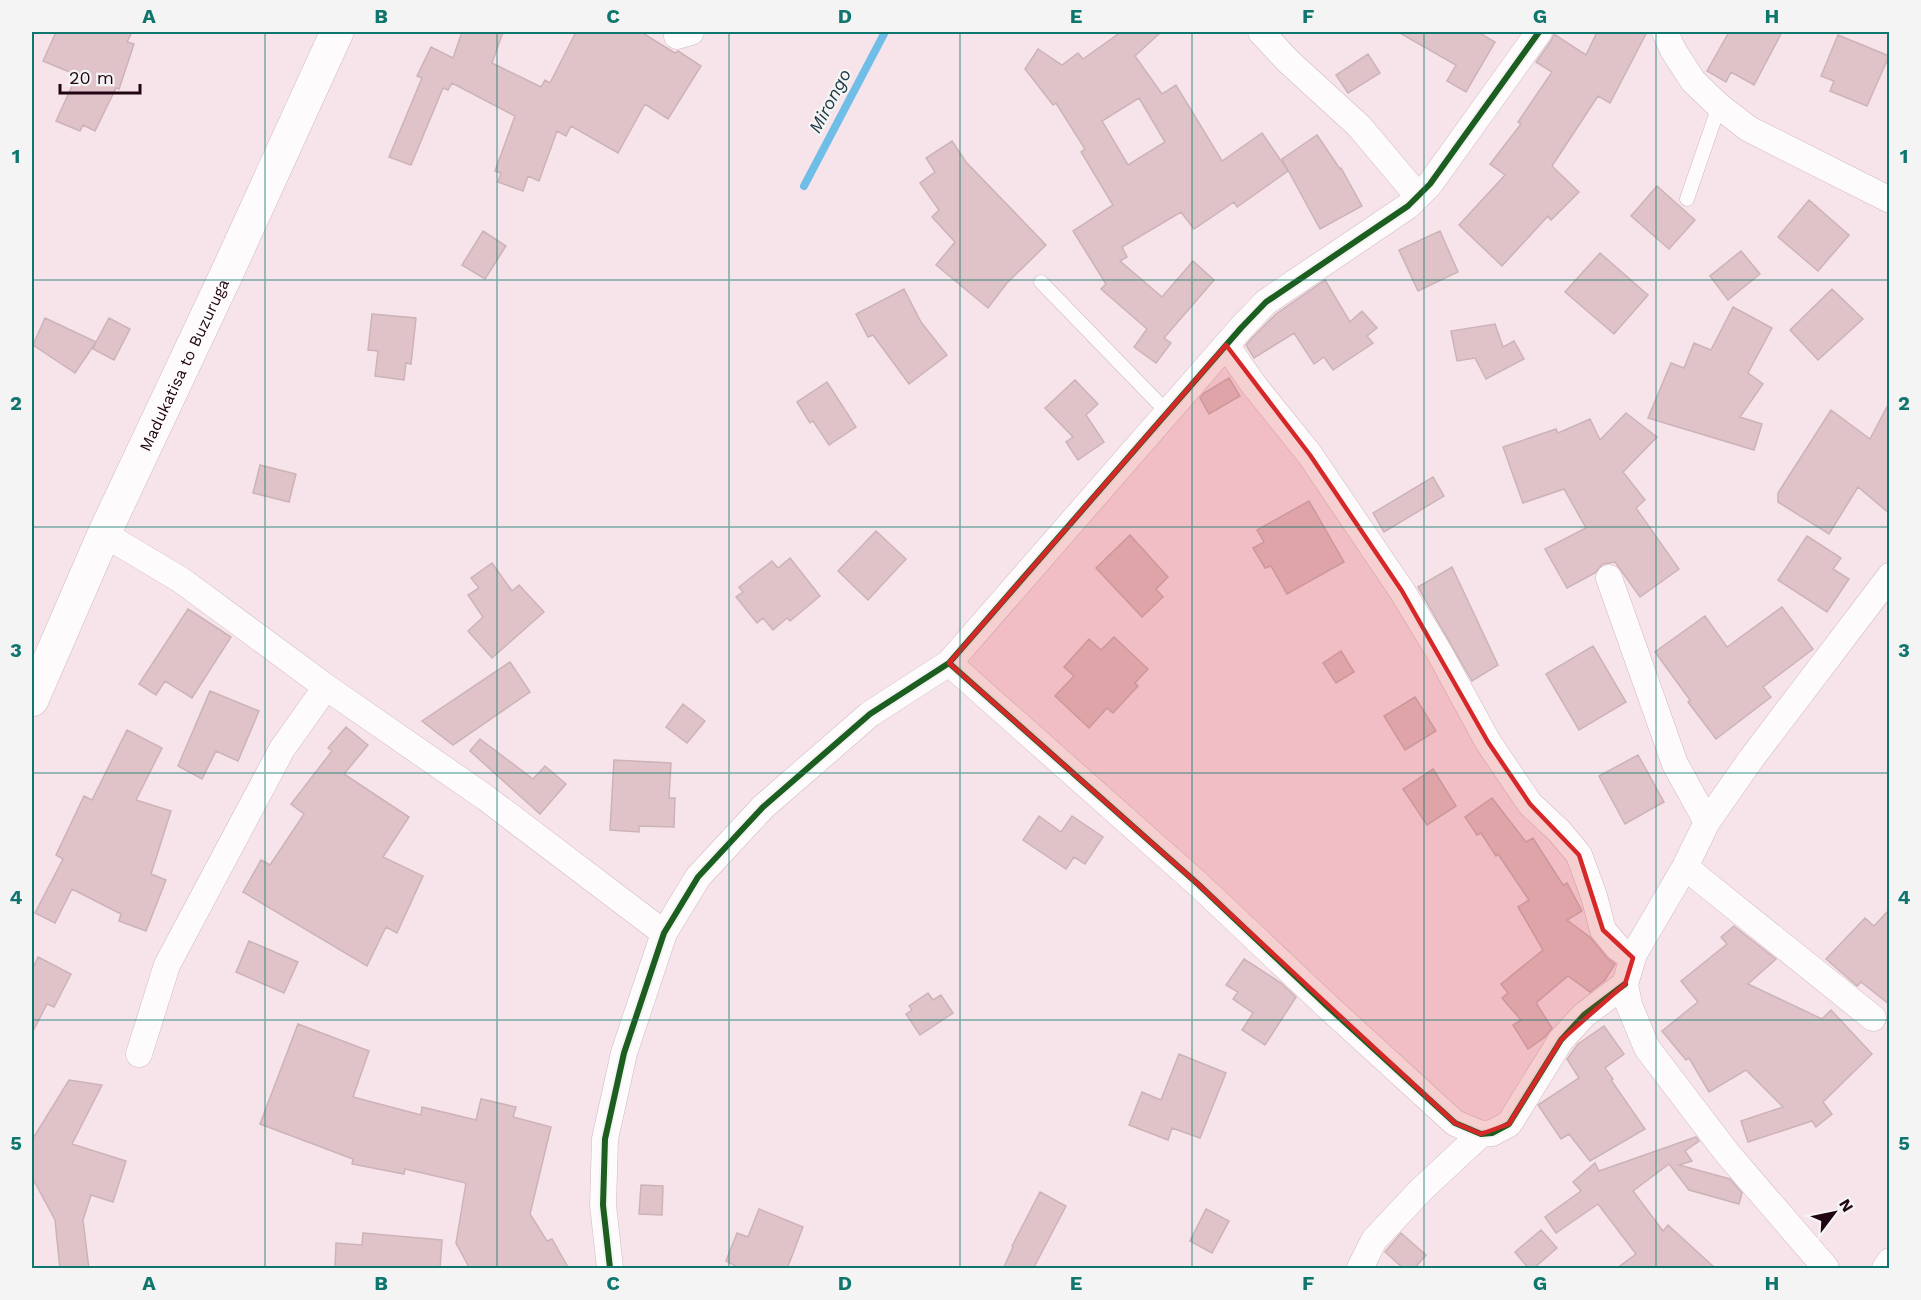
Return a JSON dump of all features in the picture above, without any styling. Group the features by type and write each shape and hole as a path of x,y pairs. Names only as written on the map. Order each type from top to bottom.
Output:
{"main road":[{"name":"Madukatisa to Buzuruga","path":"32,700 104,534 337,32"}],"street":[{"path":"1261,32 1288,61 1359,126 1418,196"},
{"path":"610,1269 603,1205 605,1139 624,1053 664,933 698,877 763,807 870,714 949,663 1266,302 1408,206 1430,184 1539,32"},
{"path":"1665,32 1692,81 1749,129 1890,200"},
{"path":"1226,345 1310,455 1402,591 1439,652 1488,742 1530,804 1559,831 1579,855 1603,930 1618,948 1633,958"},
{"path":"104,534 182,580 326,687 486,798 664,933"},
{"path":"1826,1269 1727,1153 1647,1048 1629,1005 1625,984 1633,958 1685,867 1707,822 1751,759 1890,576"},
{"path":"1609,578 1675,764 1707,822"},
{"path":"949,663 1199,885 1455,1123 1481,1134 1492,1133 1509,1124 1561,1040 1584,1016 1625,984"},
{"path":"139,1054 167,965 177,945 282,749 326,687"},
{"path":"1685,867 1873,1018"},
{"path":"1360,1269 1374,1240 1421,1190 1481,1134"},
{"path":"1885,1269 1890,1261"}],"lane":[{"path":"1687,199 1719,106"},
{"path":"1041,282 1168,412"}],"highlighted area":[{"path":"1226,345 1310,455 1402,591 1488,742 1530,804 1579,855 1603,930 1633,958 1625,984 1561,1040 1509,1124 1481,1134 1455,1123 1199,885 949,663"}],"building":[{"path":"56,32 132,32 127,42 134,44 119,89 116,88 95,131 83,125 80,131 56,121 77,75 43,61"},
{"path":"462,32 503,32 492,63 541,87 545,80 550,83 576,32 641,32 701,66 668,119 645,104 618,153 571,126 566,136 557,131 539,181 528,176 523,191 498,182 501,173 495,171 515,116 452,83 448,90 443,88 411,165 389,157 422,78 417,76 431,47 453,58"},
{"path":"1121,32 1161,32 1135,56 1162,94 1176,85 1222,161 1262,133 1288,171 1237,207 1234,202 1194,229 1181,212 1122,247 1127,257 1120,261 1162,297 1193,261 1214,280 1164,338 1171,343 1156,363 1134,347 1147,329 1101,289 1106,284 1073,231 1113,205 1081,152 1085,149 1056,103 1053,105 1025,69 1038,49 1062,65 1078,53 1083,59","holes":["1139,98 1165,142 1128,165 1102,121"]},
{"path":"1398,32 1478,32 1495,42 1466,92 1447,81 1456,65"},
{"path":"1597,32 1647,32 1610,103 1598,96 1552,166 1579,192 1551,220 1548,216 1502,266 1459,225 1505,175 1490,164 1521,124 1518,122 1552,72 1536,62 1554,34 1586,55"},
{"path":"1729,32 1782,32 1754,85 1731,72 1726,82 1707,71"},
{"path":"1838,35 1889,56 1867,106 1830,91 1834,81 1821,76"},
{"path":"1368,54 1380,73 1348,93 1336,75"},
{"path":"1317,135 1341,168 1362,206 1320,229 1282,159"},
{"path":"952,141 966,162 1046,245 1007,283 988,308 936,265 955,242 932,217 939,210 920,183 935,172 926,158"},
{"path":"1657,186 1695,220 1669,249 1631,216"},
{"path":"1809,200 1849,235 1818,271 1778,237"},
{"path":"483,231 506,246 485,279 462,265"},
{"path":"1440,231 1458,272 1418,291 1399,250"},
{"path":"1741,251 1760,274 1728,300 1710,276"},
{"path":"1600,253 1648,295 1614,334 1565,292"},
{"path":"1325,280 1350,322 1362,311 1377,328 1367,336 1373,343 1333,370 1324,357 1314,364 1294,333 1254,358 1246,345 1252,338 1276,314"},
{"path":"904,289 921,322 947,355 909,384 873,335 868,337 856,314"},
{"path":"1832,289 1863,319 1818,360 1790,330"},
{"path":"1733,307 1772,328 1748,373 1763,384 1740,417 1762,424 1754,450 1648,418 1671,363 1684,368 1694,343 1711,350"},
{"path":"372,314 416,318 411,364 406,363 404,380 375,376 378,351 368,350"},
{"path":"45,318 96,342 75,373 33,345"},
{"path":"109,318 130,329 114,360 93,349"},
{"path":"1495,324 1503,347 1514,341 1524,359 1486,379 1475,358 1457,361 1451,331"},
{"path":"1229,378 1240,396 1209,414 1200,398 1204,393"},
{"path":"1075,380 1098,404 1086,415 1104,442 1078,460 1066,442 1073,437 1045,408"},
{"path":"827,382 856,427 829,445 813,421 810,423 797,402"},
{"path":"1890,401 1890,514 1858,487 1829,534 1778,502 1778,493 1831,410 1870,439"},
{"path":"1626,413 1657,437 1623,472 1645,500 1636,508 1679,569 1640,597 1615,562 1603,564 1595,573 1567,588 1545,549 1586,528 1564,489 1523,503 1503,447 1556,429 1558,433 1590,419 1600,440"},
{"path":"260,465 296,474 289,502 253,493"},
{"path":"1433,477 1444,496 1384,532 1373,513"},
{"path":"1309,501 1344,562 1287,594 1271,566 1265,568 1253,548 1264,542 1257,530"},
{"path":"876,531 906,559 868,600 838,571"},
{"path":"1130,535 1168,577 1156,589 1163,597 1142,617 1096,568"},
{"path":"1807,536 1841,558 1833,569 1849,579 1827,612 1778,580"},
{"path":"790,558 820,596 790,621 787,618 773,630 763,618 757,623 736,597 743,592 739,587 772,561 778,568"},
{"path":"492,563 512,591 519,585 544,612 492,658 468,631 483,617 468,595 479,588 471,578"},
{"path":"1452,567 1498,665 1472,681 1418,587"},
{"path":"1782,607 1813,649 1763,687 1771,697 1716,739 1655,652 1705,616 1727,647"},
{"path":"188,609 231,637 192,698 165,681 156,695 139,684"},
{"path":"1114,637 1148,669 1135,683 1138,686 1113,713 1107,708 1089,728 1055,696 1074,676 1064,667 1089,639 1101,650"},
{"path":"1593,646 1626,702 1579,730 1546,674"},
{"path":"1341,651 1354,672 1336,683 1323,663"},
{"path":"510,662 530,692 453,745 422,721"},
{"path":"210,691 259,711 238,761 216,751 202,779 178,766"},
{"path":"1415,697 1436,731 1405,750 1384,716"},
{"path":"683,704 705,721 687,743 666,727"},
{"path":"346,727 368,745 344,774 409,817 383,857 423,876 397,933 386,927 367,966 243,892 261,860 270,865 304,814 291,804 332,751 328,748"},
{"path":"127,730 162,748 136,800 171,811 151,874 166,880 146,931 119,921 121,914 72,889 55,923 35,913 63,859 56,855 84,796 92,800"},
{"path":"480,739 533,779 545,766 566,784 540,814 470,751"},
{"path":"1638,755 1664,802 1625,824 1599,776"},
{"path":"614,760 671,763 669,798 675,798 674,827 639,826 639,832 610,830"},
{"path":"1433,769 1456,806 1427,825 1403,789"},
{"path":"1492,798 1526,842 1533,838 1563,885 1567,883 1582,911 1567,920 1591,938 1607,958 1615,964 1605,980 1590,992 1568,976 1536,1003 1552,1028 1545,1037 1528,1049 1513,1025 1521,1020 1502,998 1508,993 1501,984 1543,950 1518,907 1529,900 1498,854 1496,856 1481,833 1477,835 1465,817"},
{"path":"1039,816 1061,832 1072,816 1103,837 1085,864 1074,857 1066,869 1023,840"},
{"path":"1890,909 1890,1005 1861,982 1857,986 1826,959 1865,918 1874,926"},
{"path":"1734,926 1776,959 1748,984 1822,1019 1831,1010 1872,1054 1823,1102 1832,1114 1816,1127 1812,1121 1748,1142 1741,1121 1783,1107 1746,1070 1709,1092 1689,1058 1686,1060 1662,1031 1698,1002 1681,981 1727,944 1721,937"},
{"path":"249,941 298,962 284,993 236,972"},
{"path":"38,957 71,974 54,1007 47,1004 32,1033 32,970"},
{"path":"1244,959 1281,983 1296,997 1265,1045 1242,1030 1253,1013 1233,999 1238,992 1226,985"},
{"path":"928,993 933,1000 941,995 953,1013 920,1035 906,1014 912,1010 909,1006"},
{"path":"298,1024 369,1051 353,1097 421,1115 422,1107 476,1120 481,1099 516,1107 513,1117 551,1127 530,1214 547,1241 552,1239 569,1269 470,1269 456,1243 466,1183 405,1169 404,1174 352,1164 353,1159 260,1124"},
{"path":"1604,1026 1624,1054 1605,1068 1645,1129 1590,1161 1569,1134 1561,1139 1538,1105 1579,1078 1567,1059 1578,1044"},
{"path":"1179,1054 1226,1073 1200,1138 1172,1128 1168,1140 1129,1125 1142,1092 1161,1100"},
{"path":"69,1080 102,1085 72,1144 126,1161 113,1202 91,1195 83,1220 89,1269 60,1269 55,1220 32,1177 32,1140"},
{"path":"1696,1137 1699,1141 1685,1151 1692,1161 1679,1165 1730,1179 1742,1193 1739,1204 1689,1190 1669,1164 1633,1191 1663,1231 1668,1225 1716,1269 1616,1269 1636,1254 1598,1204 1556,1233 1545,1217 1581,1191 1573,1182 1595,1163 1599,1171"},
{"path":"641,1185 663,1186 662,1215 639,1214"},
{"path":"1040,1192 1066,1206 1033,1269 1003,1269 1012,1246"},
{"path":"759,1209 803,1227 787,1269 741,1269 726,1261 737,1233 748,1237"},
{"path":"1206,1209 1229,1221 1212,1253 1190,1241"},
{"path":"1541,1230 1557,1248 1533,1269 1529,1269 1515,1252"},
{"path":"363,1233 442,1240 440,1269 335,1269 336,1243 362,1245"},
{"path":"1401,1233 1426,1255 1414,1269 1404,1269 1385,1252"}],"waterway":[{"name":"Mirongo","path":"804,186 885,32"}],"cycle path":[{"path":"610,1268 603,1205 605,1139 624,1053 664,933 698,877 763,807 870,714 949,663 1266,302 1408,206 1430,184 1539,32"},
{"path":"949,663 1199,885 1455,1123 1481,1134 1492,1133 1509,1124 1561,1040 1584,1015 1625,984"}]}
